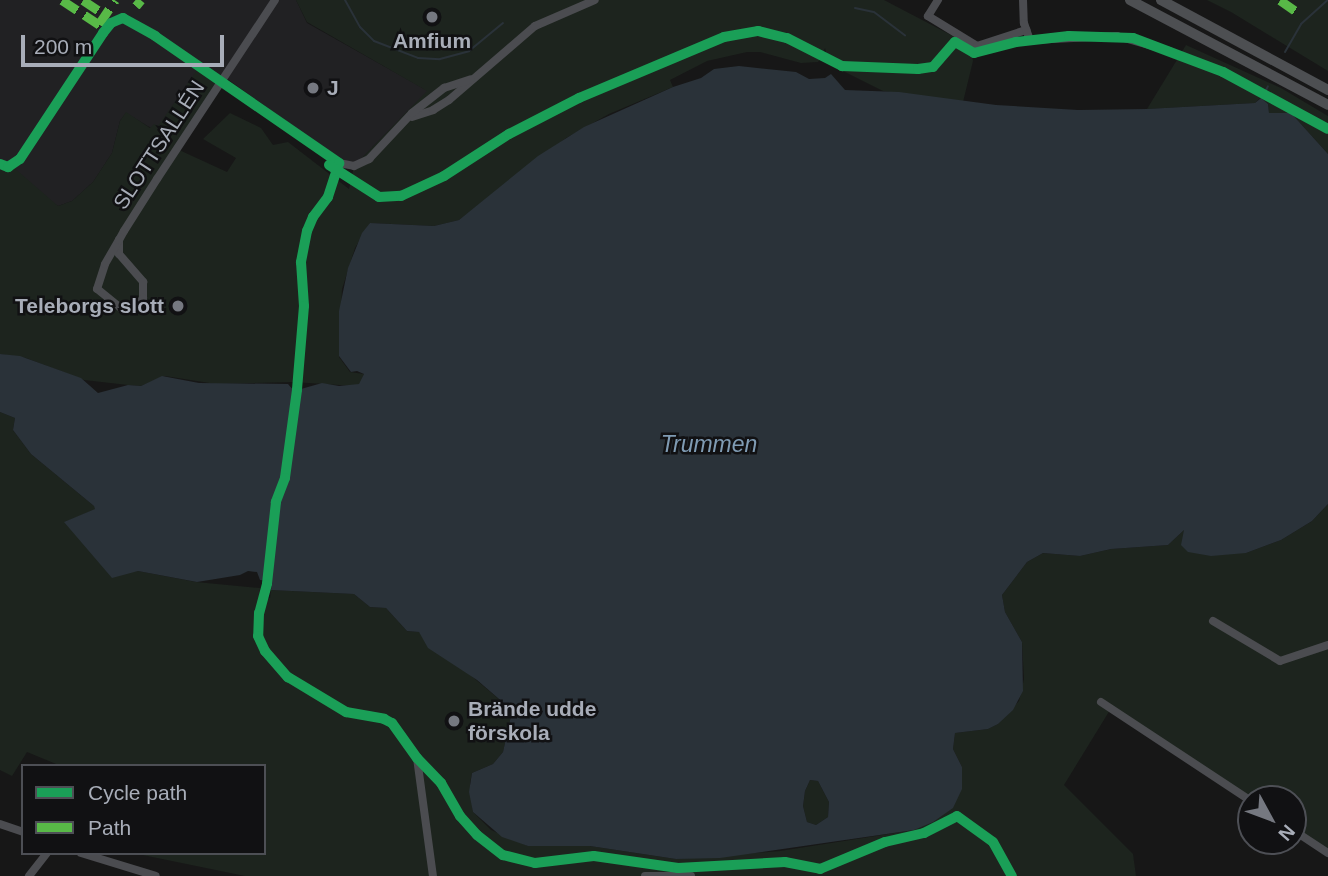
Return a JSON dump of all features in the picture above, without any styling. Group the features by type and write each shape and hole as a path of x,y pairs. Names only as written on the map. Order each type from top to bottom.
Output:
{"main road":[{"path":"1130,0 1328,105"},
{"path":"1160,0 1328,90"}],"street":[{"name":"SLOTTSALLÉN","path":"119,240 119,254 143,282 142,298 136,308 122,309 97,289 105,264 119,240 220,82 275,0"},
{"path":"406,119 433,110 535,26 595,0"},
{"path":"938,0 928,16 977,46 1026,30"},
{"path":"1023,0 1026,30 1030,40 1117,36 1170,51"},
{"path":"0,164 8,167 20,159 106,29 117,20 129,19 339,163 354,166 369,159 406,119 444,88 471,79"},
{"path":"1213,621 1280,661 1328,645"},
{"path":"1101,702 1237,792"},
{"path":"417,758 433,876"},
{"path":"0,824 21,831"},
{"path":"1307,839 1328,853"},
{"path":"29,876 45,855"},
{"path":"88,855 156,876"},
{"path":"645,876 691,876"}],"shaded area":[{"path":"0,0 296,0 307,23 428,91 354,166 341,160 226,78 158,127 151,128 126,113 120,121 112,153 93,182 72,201 58,206 0,169"},
{"path":"296,0 884,0 970,45 973,61 963,102 883,91 829,64 825,48 822,55 792,38 768,31 822,57 818,62 801,63 760,52 747,52 707,61 670,80 673,87 609,114 566,138 459,220 434,226 370,223 355,248 342,289 339,357 350,372 364,374 361,383 355,386 293,382 216,384 165,376 141,386 128,385 84,380 26,358 0,354 0,169 12,166 58,206 72,201 93,182 112,153 120,121 126,112 150,128 154,124 158,126 202,63 224,77 177,149 227,172 236,158 203,139 230,113 261,128 273,145 288,142 349,189 354,166 427,91 307,22"},
{"path":"1207,0 1328,0 1328,71 1231,12"},
{"path":"1186,45 1281,88 1328,116 1328,154 1291,113 1269,113 1268,104 1260,98 1255,103 1147,109"},
{"path":"0,412 15,418 13,430 31,454 94,506 96,509 65,522 122,573 138,571 196,582 260,588 259,601 270,598 271,590 354,594 370,607 386,608 407,631 419,632 506,705 511,710 511,716 503,752 493,764 472,773 470,783 473,812 491,830 528,846 590,846 676,859 780,851 914,830 962,767 953,749 955,733 988,729 998,724 1019,701 1024,679 1022,642 1005,612 1002,595 1027,562 1043,553 1080,556 1111,549 1168,545 1184,530 1186,531 1182,545 1246,553 1281,540 1312,521 1328,504 1328,853 1307,839 1307,785 1237,785 1237,790 1110,710 1064,785 1133,854 1136,876 245,876 143,855 266,855 266,764 56,764 27,752 12,776 0,770"},
{"path":"810,780 818,781 829,802 828,817 816,825 807,822 803,806"}],"water":[{"name":"Trummen","path":"739,66 796,72 809,79 825,78 831,74 845,90 899,92 996,105 1078,110 1147,109 1255,103 1261,98 1268,104 1269,113 1291,113 1328,154 1328,504 1312,521 1281,540 1246,553 1211,556 1188,552 1181,545 1184,530 1168,545 1111,549 1080,556 1043,553 1027,562 1002,595 1005,612 1022,642 1023,691 1013,710 998,724 988,729 955,733 953,749 962,767 962,789 953,808 933,822 914,830 720,858 676,859 590,846 528,846 502,837 473,812 469,792 472,773 493,764 503,752 511,716 511,710 506,705 477,680 428,648 419,632 407,631 386,608 370,607 354,594 271,590 272,581 260,580 257,572 248,571 240,575 197,582 138,571 112,578 64,522 95,509 94,506 31,454 13,430 15,418 0,412 0,354 20,356 81,378 98,393 128,385 141,386 162,376 199,383 288,384 294,391 322,383 339,386 359,384 364,374 351,372 339,356 339,311 348,268 362,233 370,223 434,226 459,220 538,156 584,127 673,87 701,78 714,69","holes":["810,780 818,781 829,802 828,817 816,825 807,822 803,806"]}],"waterway":[{"path":"345,0 360,27 374,41 418,58 440,59 469,51 503,23"},
{"path":"1285,52 1301,24 1328,0"},
{"path":"855,8 874,12 905,35"},
{"path":"1262,98 1268,86"}],"marked path":[{"path":"62,0 106,29"},
{"path":"83,0 105,15"},
{"path":"99,24 115,0"},
{"path":"136,6 141,0"},
{"path":"1280,0 1300,14"}],"cycle path":[{"path":"0,164 8,167 20,159 103,33 111,23 123,18 155,36 339,163 328,197 313,217 307,231 301,262 304,306 297,390 285,478 276,502 258,636 265,651 288,677 346,712 392,723 417,758 441,783 460,816 477,835 503,855 535,863 594,856 678,868 785,862 820,869 885,842 924,833 957,816 993,842 1012,876"},
{"path":"329,165 379,197 401,196 444,176 509,134 579,98 724,37 758,31 787,38 842,66 918,69 933,67 955,42 974,53 1016,42 1069,36 1133,38 1223,72 1328,129"}],"place":[{"name":"Amfium","path":"432,17"},
{"name":"J","path":"313,88"},
{"name":"Teleborgs slott","path":"178,306"},
{"name":"Brände udde förskola","path":"454,721"}]}
